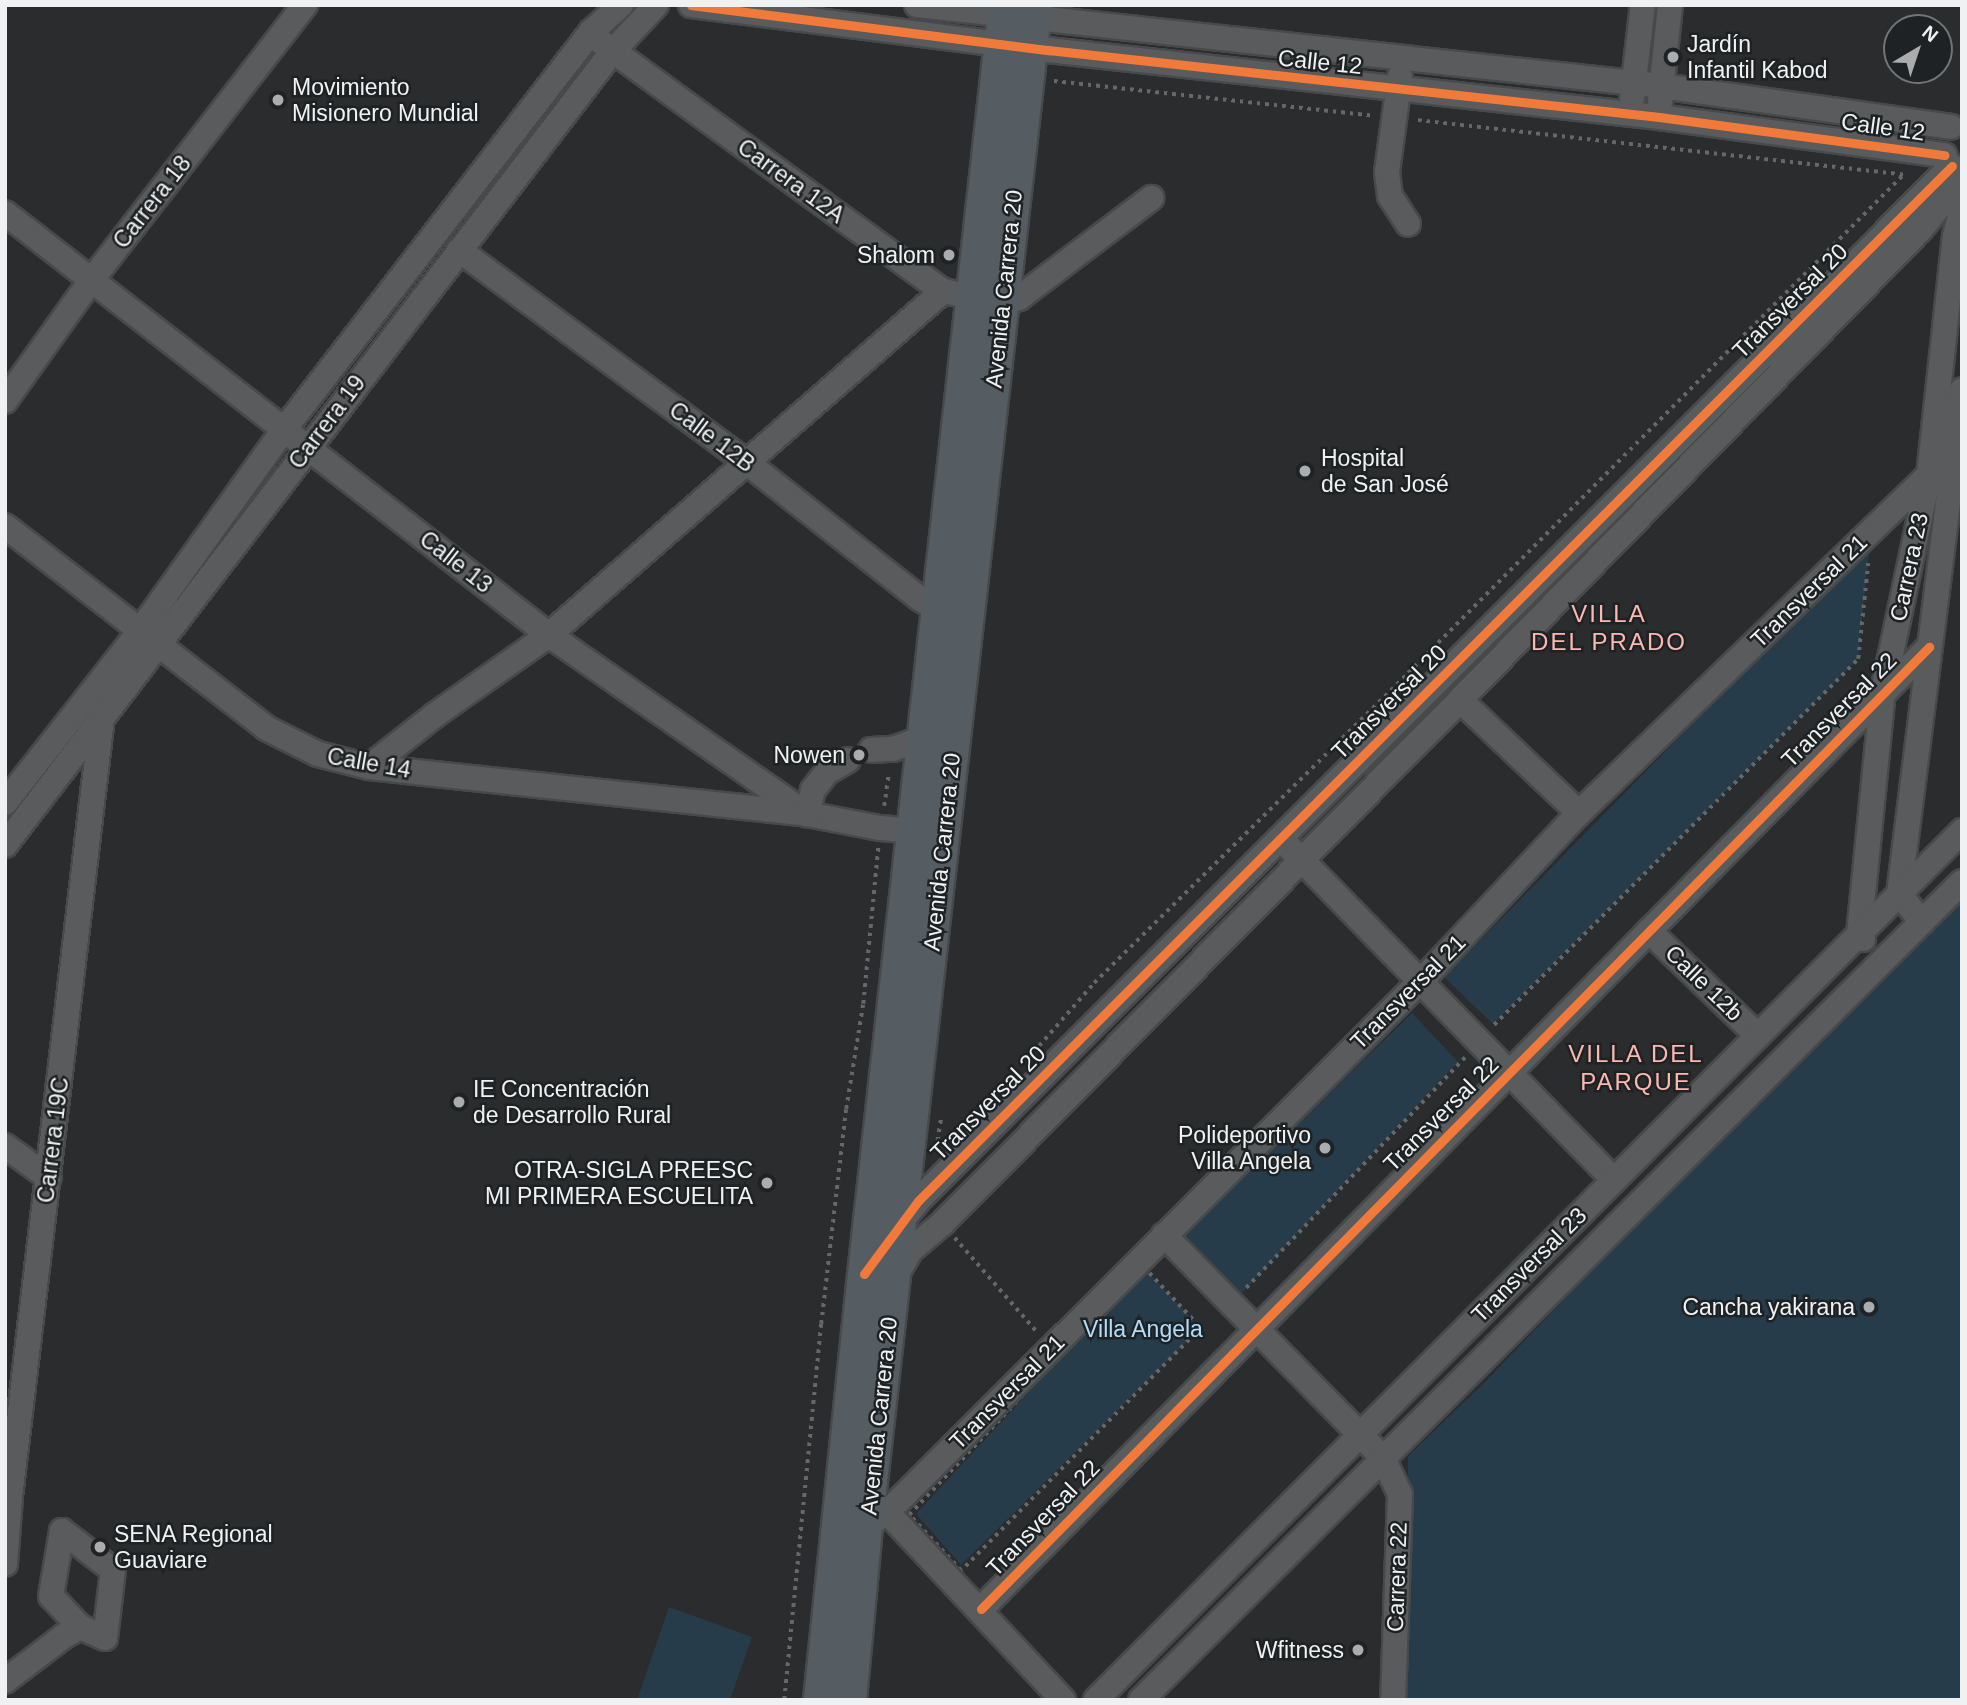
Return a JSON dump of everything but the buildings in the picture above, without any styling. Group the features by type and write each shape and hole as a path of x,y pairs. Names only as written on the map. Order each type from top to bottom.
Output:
{"main road":[{"name":"Avenida Carrera 20","path":"820,1700 879,1276 1019,22"},
{"name":"Avenida Carrera 20","path":"850,1700 887,1518 879,1276 900,1221 929,832 924,738 953,613"}],"street":[{"name":"Carrera 18","path":"5,401 90,282 304,5"},
{"name":"Carrera 19","path":"5,845 102,716 148,638 283,431 591,32 621,5"},
{"name":"Carrera 19","path":"5,803 309,446 612,52 656,5"},
{"name":"Calle 12","path":"691,5 1019,22 1402,58 1661,86 1956,124"},
{"name":"Calle 12","path":"917,5 1399,90 1659,117 1955,168"},
{"path":"1630,114 1643,5"},
{"path":"1659,117 1670,5"},
{"name":"Carrera 12A","path":"591,32 612,52 943,291 988,301"},
{"path":"1402,58 1387,172 1390,196 1408,223"},
{"path":"1955,168 1944,140 1956,124"},
{"name":"Transversal 20","path":"879,1276 943,1223 1920,230 1955,168"},
{"name":"Transversal 20","path":"900,1221 1280,837 1955,168"},
{"path":"988,301 1029,292 1151,198"},
{"name":"Carrera 23","path":"1859,934 1883,691 1929,475 1955,236 1962,207"},
{"name":"Calle 13","path":"5,213 90,282 283,431 309,446 549,635 807,814 880,828 929,832"},
{"name":"Calle 12B","path":"459,250 745,461 919,598 953,613"},
{"path":"369,767 435,715 549,635 745,461 943,291"},
{"name":"Carrera 23","path":"1899,894 1962,390"},
{"name":"Transversal 21","path":"887,1518 1164,1235 1420,981 1579,813 1929,475 1954,461"},
{"name":"Calle 14","path":"5,526 266,728 318,754 369,767 807,814"},
{"name":"Transversal 22","path":"981,1609 1929,647"},
{"path":"1460,700 1579,813"},
{"name":"Carrera 19C","path":"5,1564 8,1495 49,1178 102,716"},
{"path":"882,750 924,738"},
{"path":"807,814 813,790 827,772 848,760"},
{"name":"Transversal 23","path":"1096,1700 1962,831"},
{"path":"1280,837 1614,1180"},
{"name":"Transversal 23","path":"1141,1700 1962,882"},
{"path":"1899,894 1922,922"},
{"name":"Calle 12b","path":"1649,931 1758,1036"},
{"path":"1859,934 1882,961"},
{"path":"5,1146 49,1178"},
{"name":"Carrera 22","path":"1164,1235 1383,1458 1400,1494 1394,1700"},
{"path":"887,1518 981,1609 1062,1700"},
{"path":"5,1681 80,1627"}],"path":[{"path":"1035,1050 1103,973 1408,673 1903,174 1052,80"},
{"path":"1241,1293 1480,1042 1858,659 1870,554"},
{"path":"784,1700 819,1337 846,1109 863,1004 880,828 882,750"},
{"path":"940,1118 935,1156 944,1146"},
{"path":"943,1223 1039,1334"},
{"path":"887,1518 961,1570 1201,1328 1144,1267"}],"green space":[{"name":"VILLA DEL PARQUE","path":"1870,543 1858,659 1493,1024 1444,977"},
{"path":"1962,878 1962,1700 1402,1700 1408,1611 1408,1456 1483,1384 1723,1134"},
{"name":"Polideportivo Villa Angela","path":"1412,1013 1458,1062 1242,1293 1183,1234"},
{"name":"Villa Angela","path":"1144,1268 1201,1328 961,1565 916,1514"},
{"path":"669,1607 752,1637 730,1700 637,1700"}],"cycle path":[{"path":"691,5 1048,50 1659,117 1944,155"},
{"path":"864,1274 918,1201 1952,166"},
{"path":"981,1609 1929,647"}],"place":[{"name":"Jardín Infantil Kabod","path":"1673,57"},
{"name":"Movimiento Misionero Mundial","path":"278,100"},
{"name":"Shalom","path":"949,255"},
{"name":"Hospital de San José","path":"1305,471"},
{"name":"Nowen","path":"859,755"},
{"name":"IE Concentración de Desarrollo Rural","path":"459,1102"},
{"name":"Polideportivo Villa Angela","path":"1325,1148"},
{"name":"OTRA-SIGLA PREESC MI PRIMERA ESCUELITA","path":"767,1183"},
{"name":"Cancha yakirana","path":"1869,1307"},
{"name":"SENA Regional Guaviare","path":"100,1547"},
{"name":"Wfitness","path":"1358,1650"}],"district":[{"name":"VILLA DEL PRADO","path":"1609,628"},
{"name":"VILLA DEL PARQUE","path":"1636,1068"}]}
